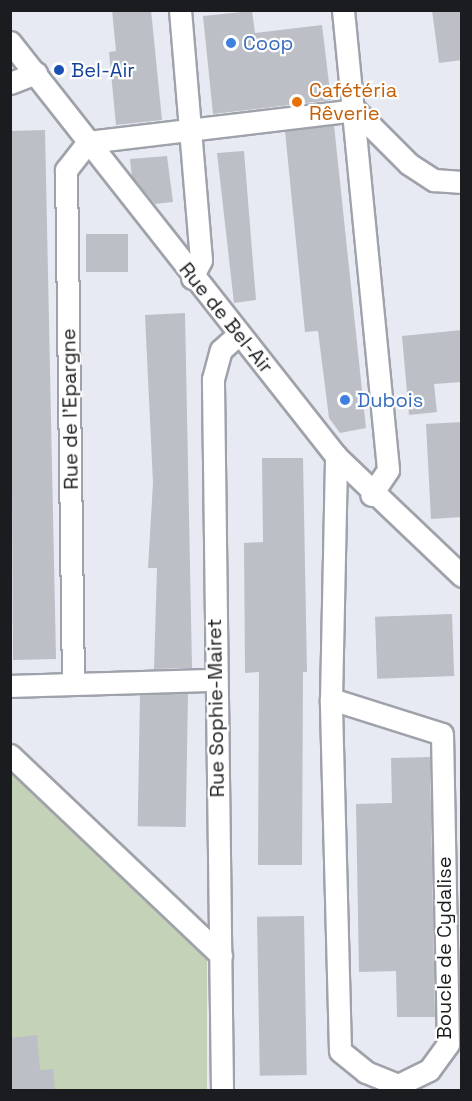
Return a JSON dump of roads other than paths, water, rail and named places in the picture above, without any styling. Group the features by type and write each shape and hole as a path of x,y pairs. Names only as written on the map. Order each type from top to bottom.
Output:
{"street":[{"path":"180,10 201,261 192,278"},
{"path":"343,10 355,110 388,470 371,495"},
{"name":"Rue de Bel-Air","path":"10,42 192,278 336,456 371,495 462,576"},
{"path":"10,83 36,73"},
{"path":"88,142 191,133 355,110"},
{"path":"355,110 409,164 434,180 462,182"},
{"name":"Rue de l'Epargne","path":"73,684 66,170 88,142"},
{"name":"Rue Sophie-Mairet","path":"222,1090 215,680 213,379 221,350 238,334"},
{"name":"Boucle de Cydalise","path":"331,699 442,734 448,1044 429,1070 398,1085 366,1072 340,1052 331,699 336,456"},
{"path":"10,686 215,680"},
{"path":"10,755 221,955"}],"place":[{"name":"Coop","path":"231,43"},
{"name":"Bel-Air","path":"59,70"},
{"name":"Cafétéria Rêverie","path":"297,102"},
{"name":"Dubois","path":"345,400"}]}
